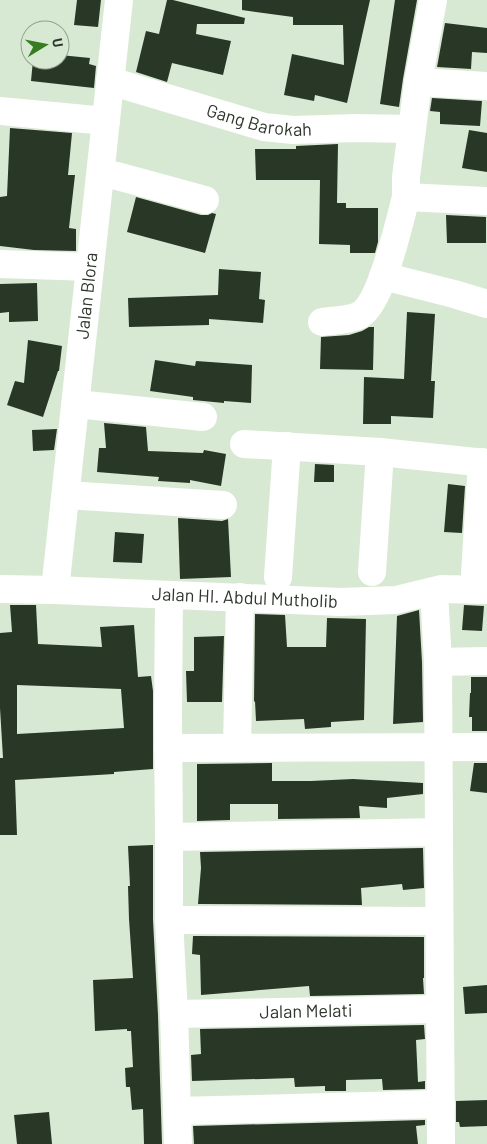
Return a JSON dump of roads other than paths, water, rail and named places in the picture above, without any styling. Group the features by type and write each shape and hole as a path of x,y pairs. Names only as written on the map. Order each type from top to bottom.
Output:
{"street":[{"name":"Jalan Blora","path":"55,590 120,0"},
{"path":"322,322 348,319 367,309 374,299 391,256 406,197 406,177 418,82 432,0"},
{"name":"Gang Barokah","path":"110,82 264,127 293,130 412,129"},
{"path":"418,82 487,86"},
{"path":"0,111 106,121"},
{"path":"101,173 205,200"},
{"path":"406,197 487,200"},
{"path":"0,264 90,268"},
{"path":"383,276 487,304"},
{"path":"76,404 202,417"},
{"path":"244,444 380,452 484,463 481,582"},
{"path":"278,577 287,446"},
{"path":"372,572 380,452"},
{"path":"66,495 223,505"},
{"name":"Jalan HI. Abdul Mutholib","path":"0,589 340,602 396,600 481,582"},
{"path":"434,592 438,662 442,1144"},
{"path":"169,595 169,920 178,1144"},
{"path":"237,748 240,598"},
{"path":"438,662 487,661"},
{"path":"168,748 487,748"},
{"path":"169,837 439,832"},
{"path":"169,920 439,921"},
{"name":"Jalan Melati","path":"174,1014 440,1009"},
{"path":"177,1111 441,1104"}]}
